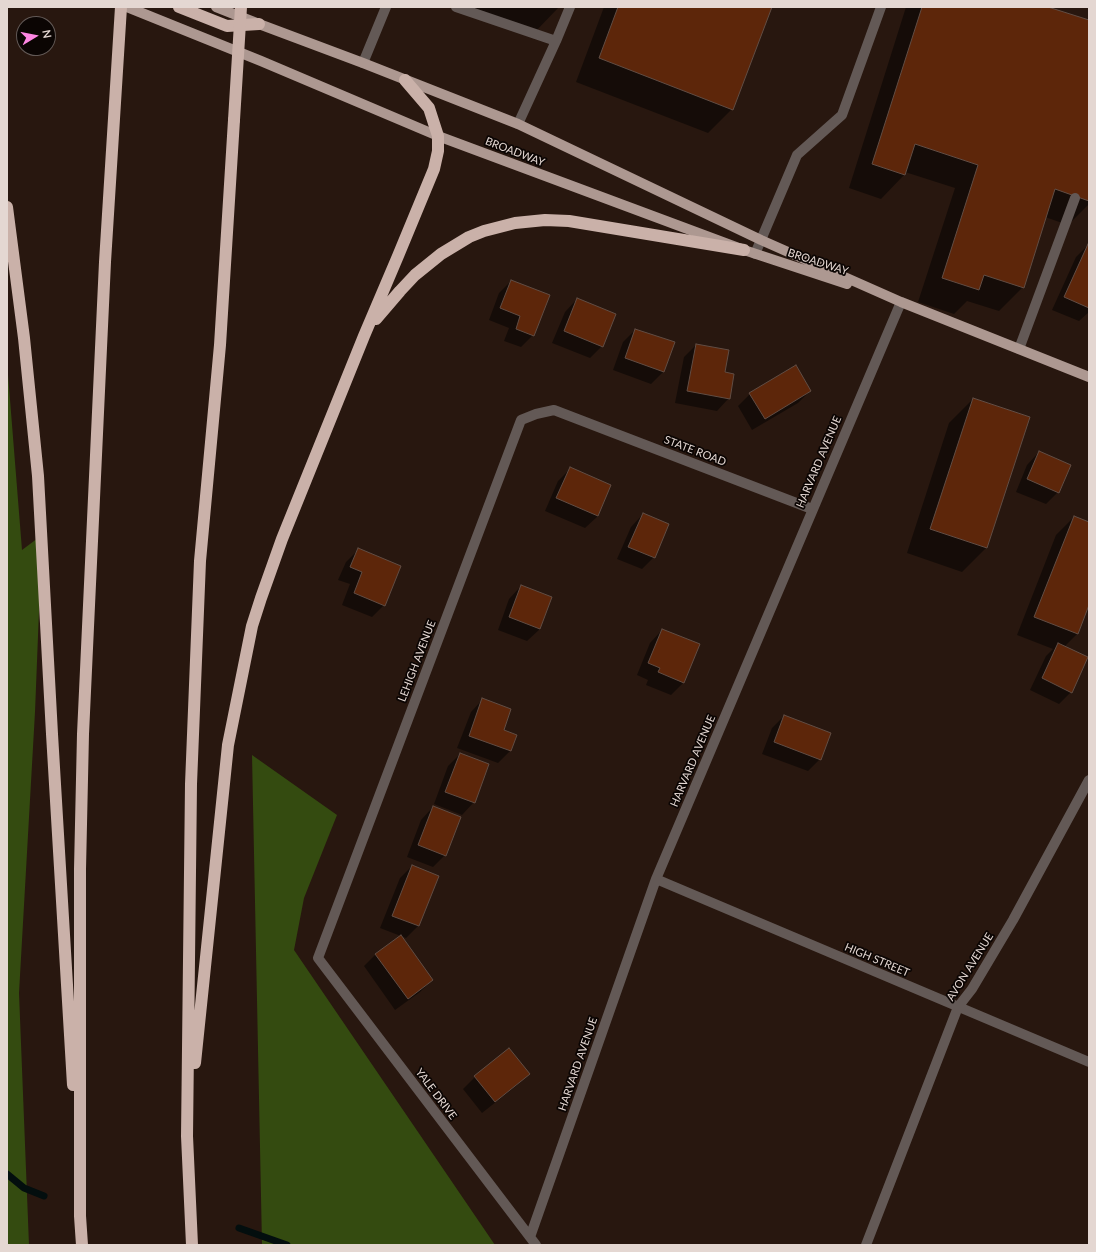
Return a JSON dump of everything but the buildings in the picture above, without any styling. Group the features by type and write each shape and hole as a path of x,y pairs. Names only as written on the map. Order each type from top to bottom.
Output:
{"highway":[{"path":"80,1216 80,869 83,734 105,262 121,7"},
{"path":"179,7 227,26 259,24"},
{"path":"192,1245 187,1136 190,784 200,569 220,345 241,7"},
{"path":"187,1136 228,745 252,626 271,568 364,336 434,169 438,151 438,136 429,108 405,80"},
{"path":"7,207 24,338 38,476 82,1245"},
{"path":"364,336 388,304 415,275 428,264 469,237 501,225 530,220 569,221 749,252"}],"main road":[{"name":"BROADWAY","path":"126,7 261,61 438,136 749,252 901,302"},
{"name":"BROADWAY","path":"216,7 518,124 761,240 901,302 1089,377"}],"street":[{"path":"363,63 386,7"},
{"path":"456,7 556,40"},
{"path":"518,124 570,7"},
{"path":"749,252 761,240 797,155 842,115 881,7"},
{"path":"1019,349 1075,198"},
{"name":"HARVARD AVENUE","path":"533,1241 656,879 901,302"},
{"name":"LEHIGH AVENUE","path":"318,958 521,420 536,414 554,410 569,416"},
{"name":"STATE ROAD","path":"569,416 812,509"},
{"name":"AVON AVENUE","path":"866,1245 958,1007 972,989 1013,920 1089,780"},
{"name":"HIGH STREET","path":"656,879 1089,1062"},
{"name":"YALE DRIVE","path":"318,958 533,1241"}],"green space":[{"path":"7,362 22,550 42,535 35,712 19,993 29,1245 7,1245"},
{"path":"252,755 337,815 304,898 294,950 495,1245 262,1245"}],"waterway":[{"path":"7,1174 24,1188 44,1196"},
{"path":"239,1228 287,1245"}]}
